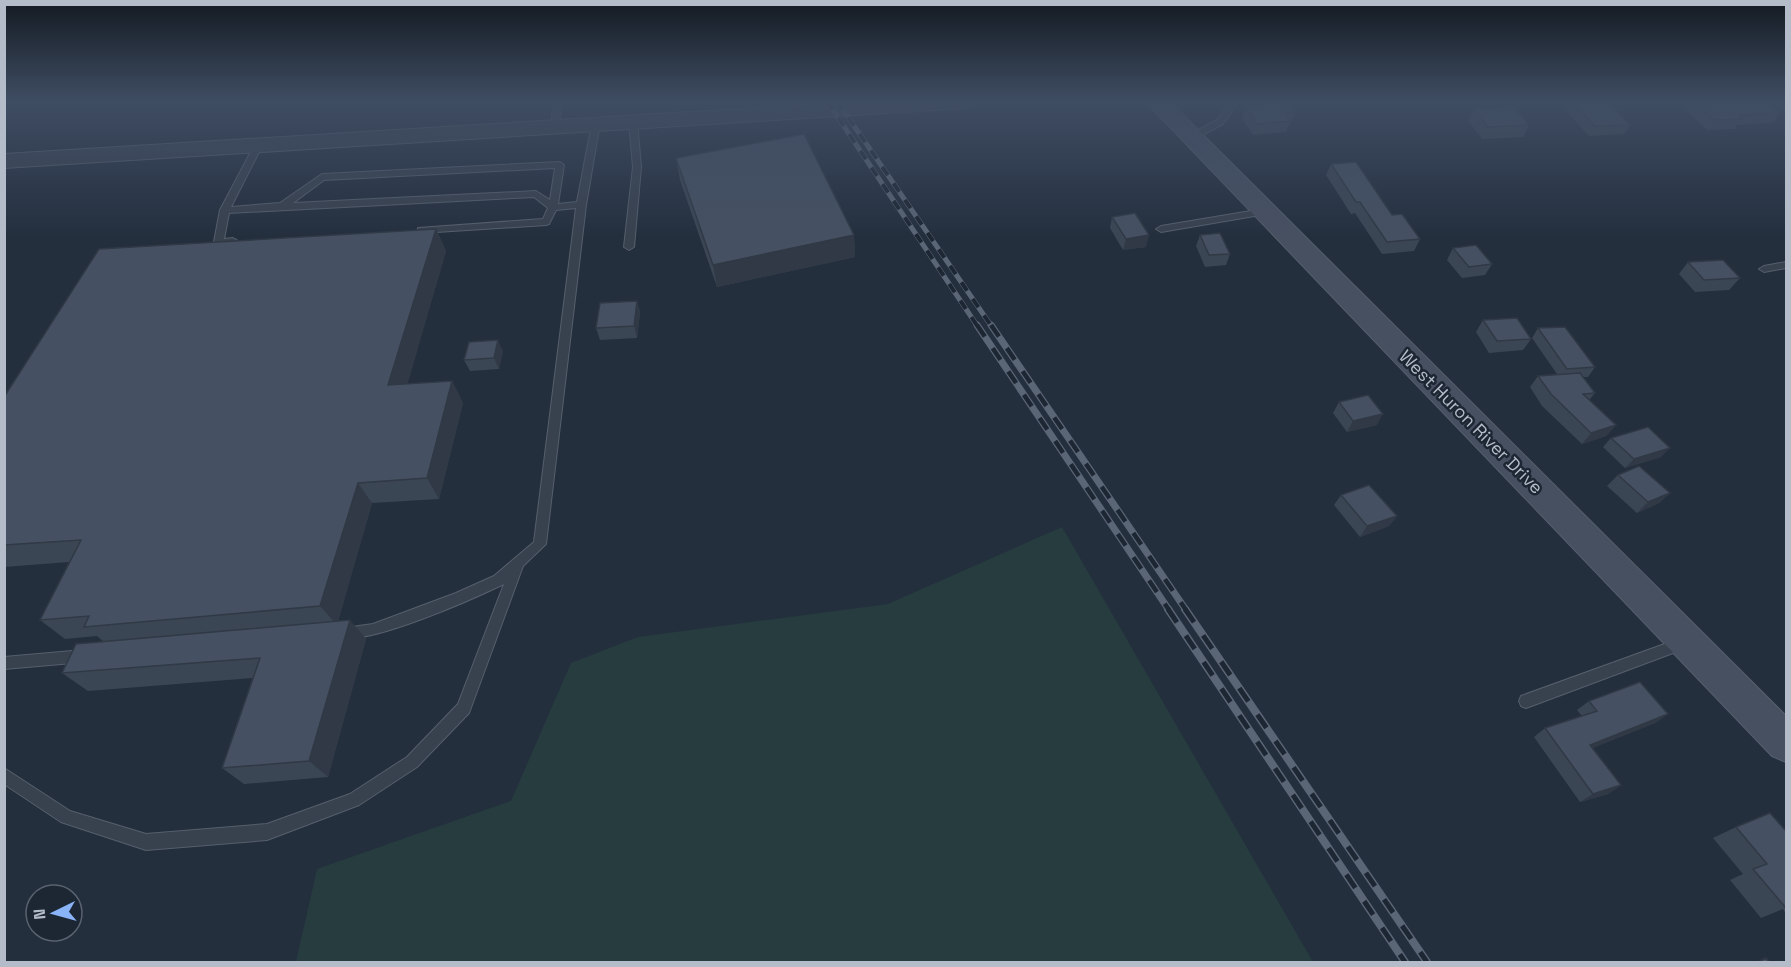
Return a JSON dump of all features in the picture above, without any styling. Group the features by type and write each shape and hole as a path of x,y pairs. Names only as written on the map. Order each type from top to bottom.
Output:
{"main road":[{"name":"West Huron River Drive","path":"1201,146 1786,743"}],"street":[{"path":"4,161 227,146"}],"lane":[{"path":"242,241 219,242 225,210 258,146"},
{"path":"326,635 374,630 461,597 499,580 540,544 581,205 592,146"},
{"path":"629,247 637,167 635,146"},
{"path":"282,207 322,177 560,165 553,207 546,222 406,231"},
{"path":"225,210 536,194 553,207 581,205"},
{"path":"1161,229 1263,212"},
{"path":"1764,268 1786,265"},
{"path":"4,775 66,817 146,842 267,832 354,800 412,762 464,708 518,563"},
{"path":"1526,701 1688,641"},
{"path":"4,663 100,655"}],"green space":[{"path":"1062,527 1313,962 296,962 317,869 511,801 571,663 638,637 888,604"}],"building":[{"path":"739,146 810,146 854,235 713,265 676,158"},
{"path":"1356,162 1392,215 1402,214 1420,239 1387,242 1360,202 1356,202 1331,164"},
{"path":"1135,213 1149,235 1126,239 1112,217"},
{"path":"436,229 388,385 452,381 427,478 358,483 320,606 84,627 89,616 40,620 81,540 4,545 4,397 99,249"},
{"path":"1220,233 1230,254 1209,255 1200,235"},
{"path":"1476,245 1492,264 1469,267 1453,248"},
{"path":"1723,260 1740,278 1704,280 1688,262"},
{"path":"637,301 634,326 596,328 600,303"},
{"path":"1517,318 1531,339 1497,341 1483,320"},
{"path":"1565,327 1595,367 1567,369 1538,328"},
{"path":"498,340 494,358 464,360 469,342"},
{"path":"1580,373 1595,393 1583,394 1616,425 1591,433 1551,394 1538,376"},
{"path":"1368,395 1383,414 1353,421 1339,402"},
{"path":"1648,427 1670,448 1634,459 1611,438"},
{"path":"1639,466 1670,493 1648,502 1618,475"},
{"path":"1369,485 1397,516 1367,526 1341,495"},
{"path":"350,620 309,761 222,768 260,658 62,673 76,644"},
{"path":"1640,682 1668,714 1590,745 1621,785 1593,794 1545,728 1597,711 1589,701"},
{"path":"1770,813 1786,831 1786,908 1753,869 1767,864 1736,827"},
{"path":"1766,958 1770,963 1756,963"}],"railway":[{"path":"857,146 978,327"},
{"path":"868,146 992,327"},
{"path":"977,325 1169,610"},
{"path":"991,325 1186,610"},
{"path":"1168,609 1405,962"},
{"path":"1185,609 1427,962"}]}
